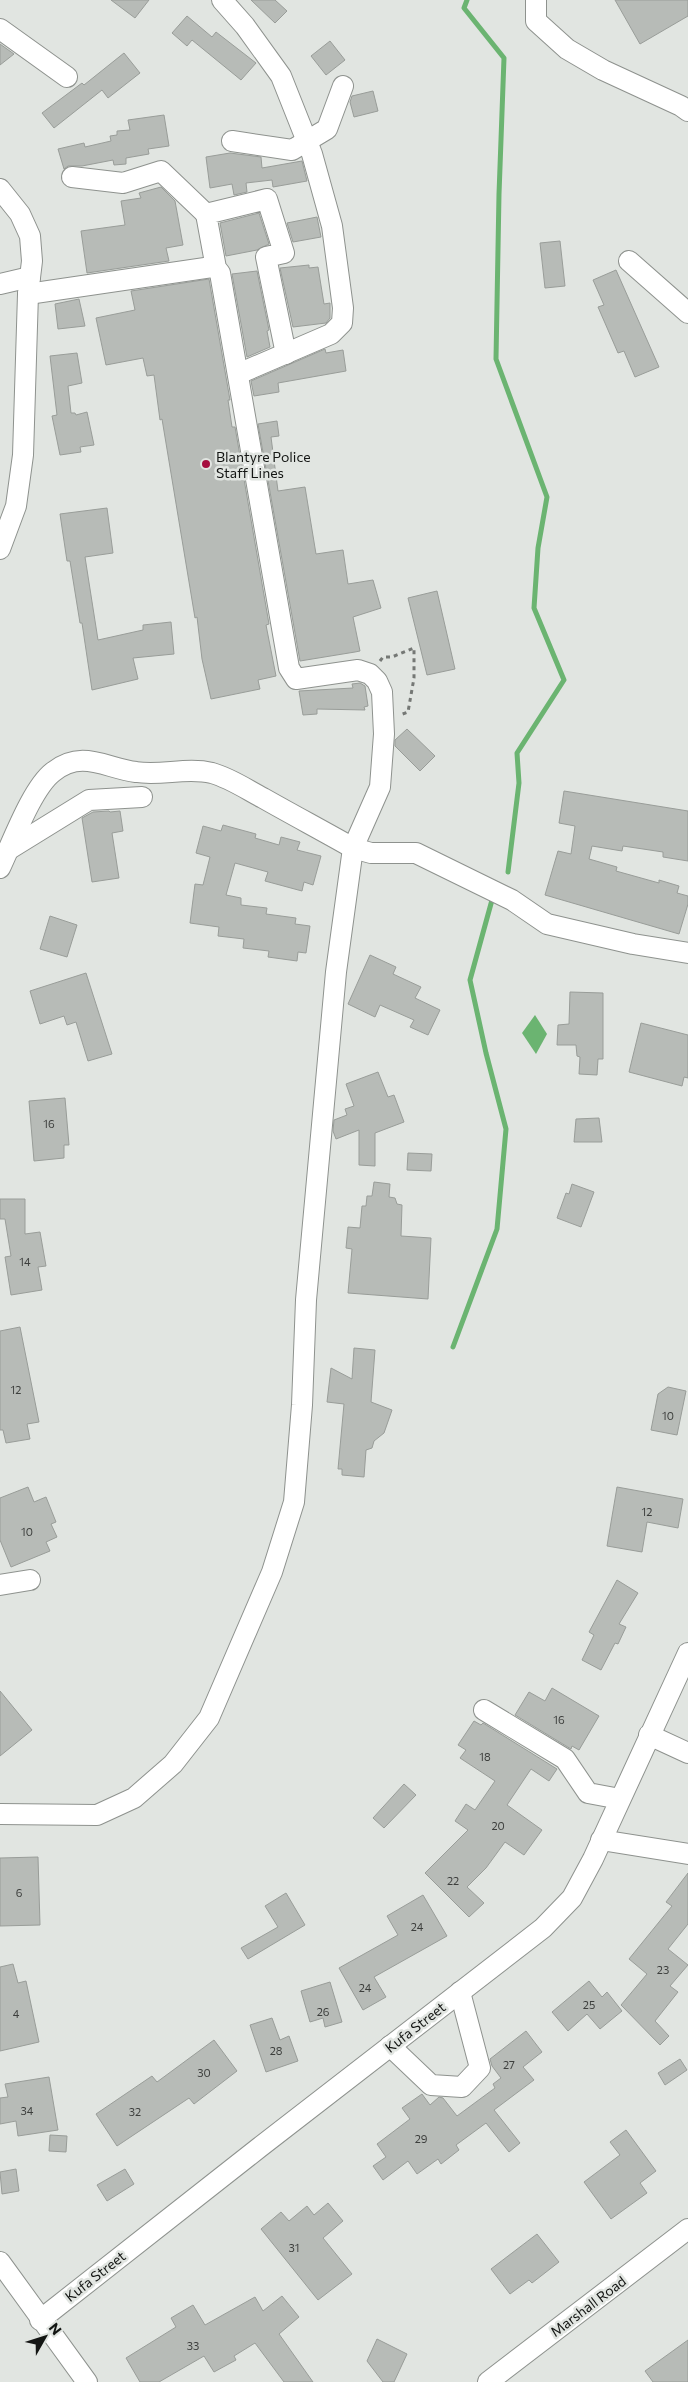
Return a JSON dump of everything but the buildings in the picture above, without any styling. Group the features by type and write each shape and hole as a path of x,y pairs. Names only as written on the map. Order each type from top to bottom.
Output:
{"street":[{"path":"222,0 245,26 281,76 307,141 332,226 343,308 342,323 331,334 238,374"},
{"path":"536,0 536,21 567,48 603,70 688,111"},
{"path":"0,30 67,78"},
{"path":"232,141 292,150 326,129 344,86"},
{"path":"0,1814 97,1815 134,1798 173,1764 209,1718 272,1572 294,1502 302,1405 306,1300 325,1076 336,972 353,848 380,787 384,757 382,692 377,681 370,674 358,670 296,678 289,668 220,273 216,268 206,214 161,172 123,183 72,177"},
{"path":"0,189 20,214 30,236 22,455 16,506 0,549"},
{"path":"206,214 267,200 284,253 266,257 286,354"},
{"path":"629,261 688,313"},
{"path":"0,284 29,285 216,268"},
{"path":"0,868 35,794 52,772 71,761 91,760 135,772 158,774 187,770 212,773 236,782 353,848 371,852 416,853 512,900 547,924 633,944 688,953"},
{"path":"8,850 89,800 142,797"},
{"path":"0,1585 30,1580"},
{"name":"Kufa Street","path":"40,2320 543,1928 572,1898 688,1653"},
{"path":"484,1710 565,1759 588,1793 620,1799"},
{"path":"649,1734 688,1753"},
{"path":"601,1840 688,1854"},
{"path":"390,2046 431,2085 462,2087 480,2068 460,1992"},
{"name":"Marshall Road","path":"488,2382 688,2229"},
{"path":"2,2267 87,2382"}],"path":[{"path":"370,674 383,657 392,657 414,648 414,678 408,712 383,722"}],"shaded area":[{"path":"535,1015 547,1034 536,1054 522,1033"}],"waterway":[{"path":"467,0 464,8 504,58 496,359 547,497 538,548 534,608 564,680 517,753 519,783 508,872"},
{"path":"453,1347 497,1229 506,1129 486,1053 470,980 492,900"}],"place":[{"name":"Blantyre Police Staff Lines","path":"206,464"}]}
